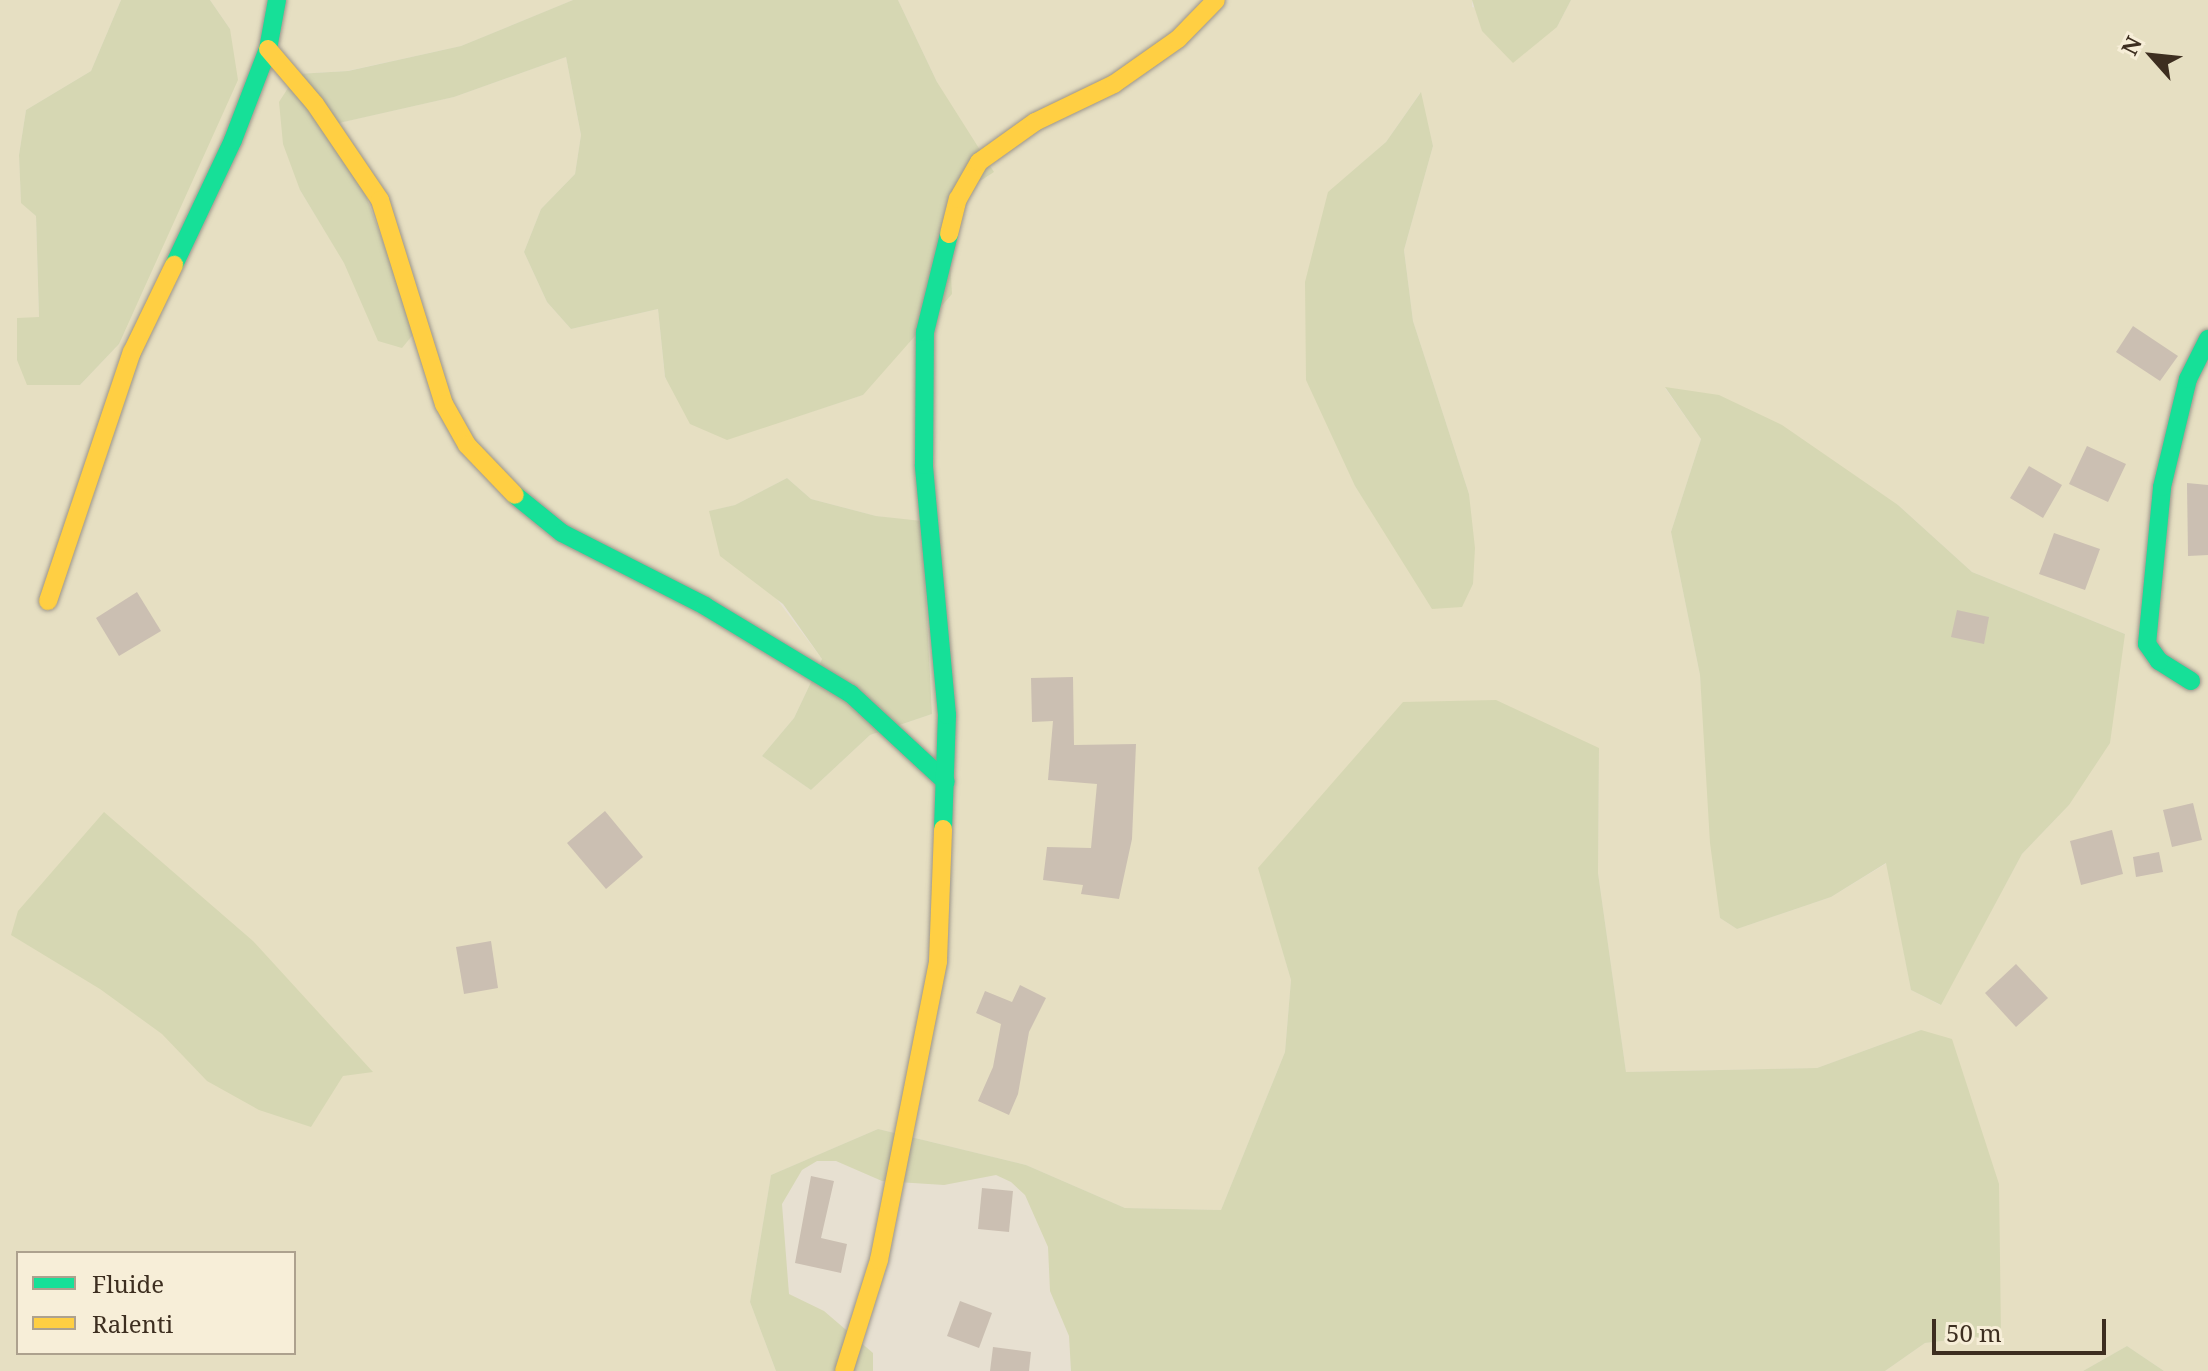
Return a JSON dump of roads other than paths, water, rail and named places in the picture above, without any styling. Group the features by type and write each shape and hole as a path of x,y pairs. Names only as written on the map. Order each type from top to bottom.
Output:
{"street":[{"path":"48,601 132,352 233,140 268,49 277,0"},
{"path":"844,1371 879,1260 938,961 947,715 924,465 925,332 958,199 979,162 1035,122 1114,84 1178,39 1216,0"},
{"path":"268,49 315,104 380,200 444,404 467,445 531,511 562,533 705,606 851,694 946,782"},
{"path":"2191,681 2159,661 2147,644 2162,487 2188,379 2208,339"}]}
